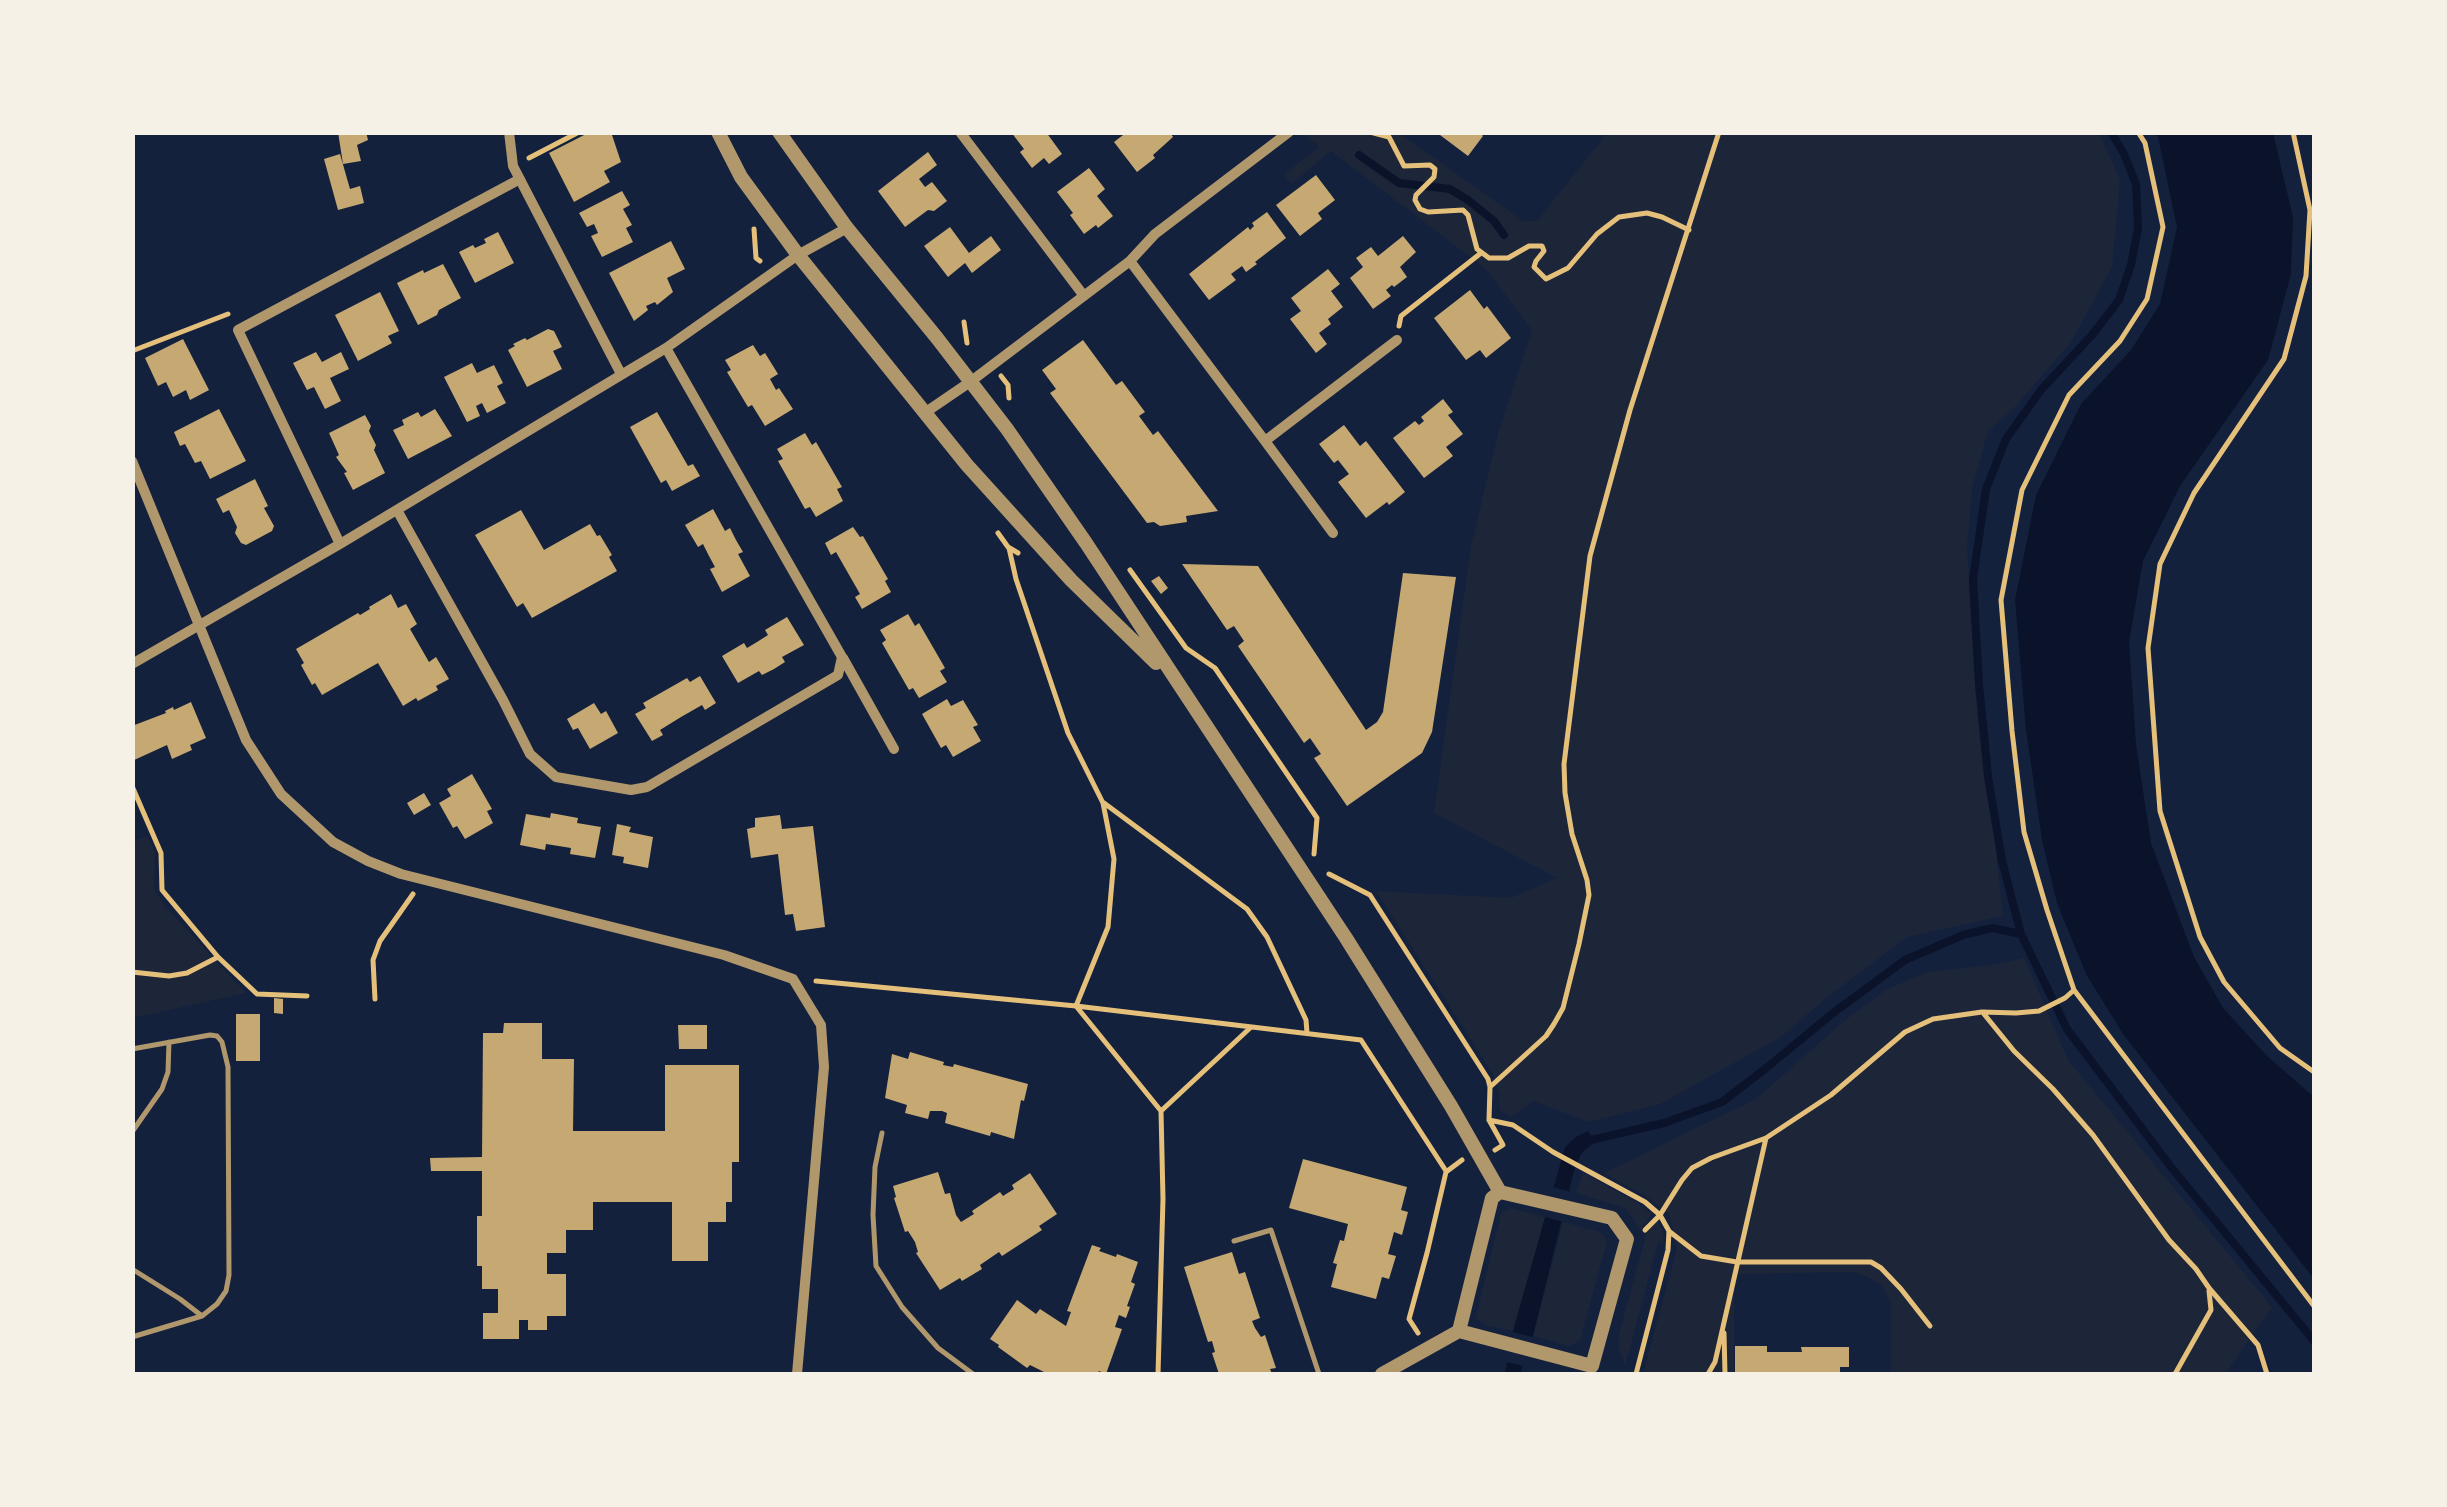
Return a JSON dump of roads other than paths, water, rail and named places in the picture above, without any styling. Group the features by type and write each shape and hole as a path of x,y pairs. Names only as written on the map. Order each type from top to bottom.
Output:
{"street":[{"path":"509,132 513,166 621,374"},
{"path":"718,132 741,177 798,256 967,464 1071,580 1175,681"},
{"path":"779,132 847,228 1006,428 1086,543 1346,938 1500,1192"},
{"path":"926,412 1084,296 1130,260 1154,234 1289,132"},
{"path":"961,133 1084,296"},
{"path":"340,544 238,330 520,180"},
{"path":"132,664 666,348 798,256 847,228"},
{"path":"1130,260 1333,533"},
{"path":"1265,442 1397,340"},
{"path":"666,348 894,749"},
{"path":"132,461 246,740 281,794 333,842 401,874 724,955 793,979 821,1025 824,1067 797,1374"},
{"path":"397,510 530,754 556,777 632,790 648,788 838,675 842,658"},
{"path":"1382,1374 1459,1331 1595,1370 1627,1239 1612,1218 1500,1192 1492,1198 1459,1331"}],"lane":[{"path":"132,1049 210,1035 217,1036 226,1051 229,1275 226,1291 202,1316 132,1337"},
{"path":"132,1132 162,1089 168,1072 169,1042"},
{"path":"882,1133 874,1183 876,1266 902,1308 938,1348 973,1374"},
{"path":"1234,1241 1271,1230 1320,1374"},
{"path":"132,1269 202,1316"}],"waterway":[{"path":"2111,132 2136,184 2138,228 2119,300 2041,390 2006,439 1986,489 1973,579 1988,777 2002,861 2021,934 2067,1029 2171,1167 2314,1341"},
{"path":"1359,155 1399,183 1450,189 1494,221 1504,235"},
{"path":"1587,1143 1664,1123 1722,1102 1905,960 1963,935 1992,928 2021,934"}]}
